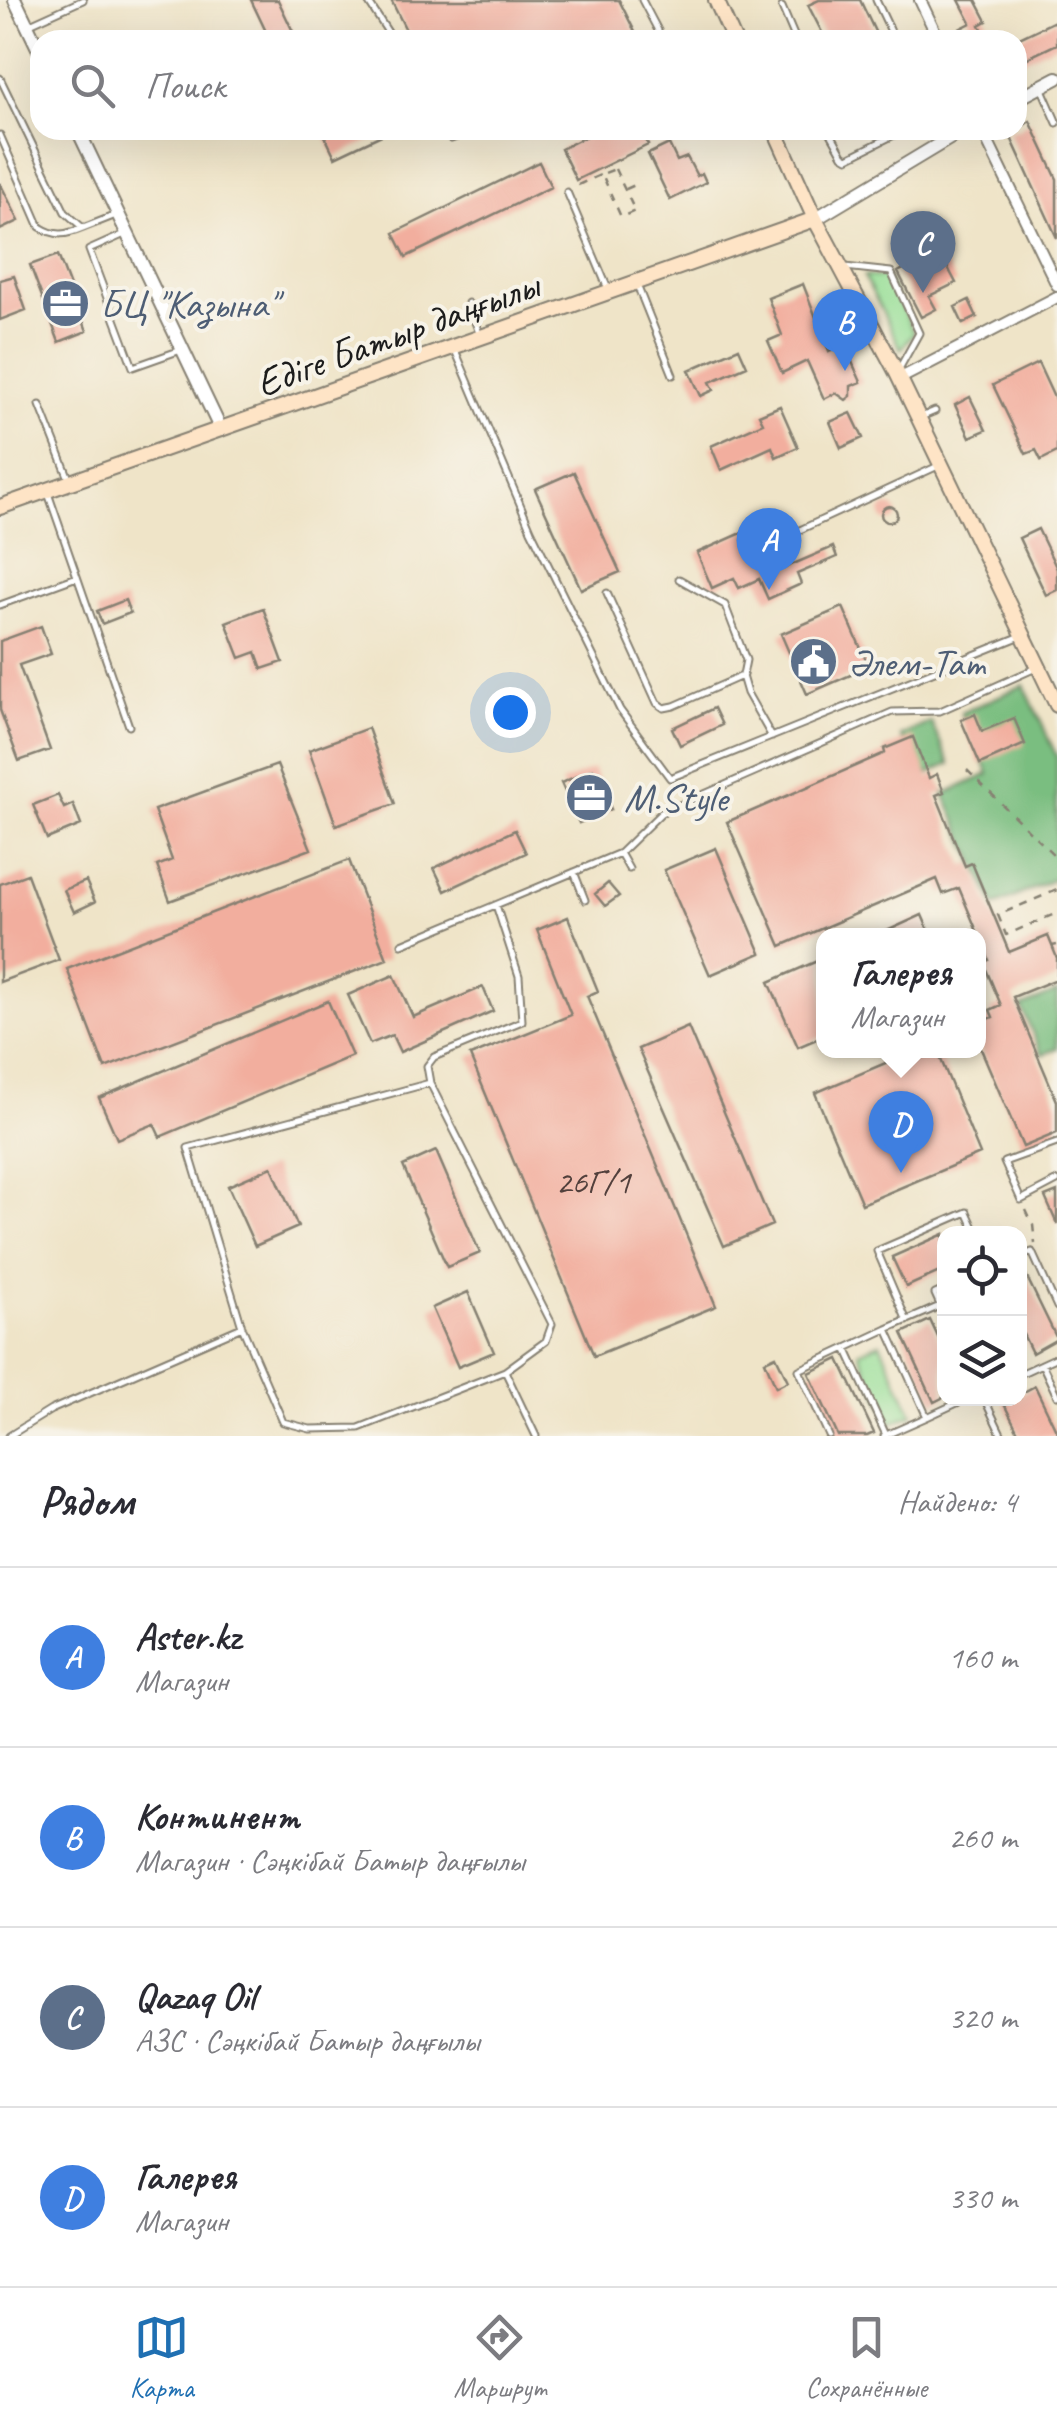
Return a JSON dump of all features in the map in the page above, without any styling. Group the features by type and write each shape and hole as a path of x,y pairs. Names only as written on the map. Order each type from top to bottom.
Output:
{"main road":[{"path":"716,0 730,30"},
{"path":"779,140 815,219 898,376 1023,635 1047,674 1057,705"},
{"name":"Едіге Батыр даңғылы","path":"0,506 815,219"}],"street":[{"path":"15,0 30,31"},
{"path":"920,0 934,30"},
{"path":"1027,93 1057,78"},
{"path":"83,140 222,430"},
{"path":"815,219 946,140"},
{"path":"987,140 1057,285"},
{"path":"898,376 1057,297"}],"lane":[{"path":"27,25 82,0"},
{"path":"367,0 386,30"},
{"path":"642,0 658,30"},
{"path":"876,0 890,30"},
{"path":"782,7 792,30"},
{"path":"0,78 30,140"},
{"path":"1040,86 1057,123"},
{"path":"0,136 40,227 53,235 118,214"},
{"path":"30,140 65,212 83,228"},
{"path":"834,140 848,158 884,140"},
{"path":"567,192 609,292"},
{"path":"128,233 88,250 132,368 184,349"},
{"path":"646,262 652,277"},
{"path":"842,267 891,272 920,333 898,376"},
{"path":"636,283 673,376"},
{"path":"468,303 481,338"},
{"path":"454,347 530,530 620,710 670,778 1023,635"},
{"path":"40,404 70,482"},
{"path":"918,418 935,411"},
{"path":"788,535 941,465"},
{"path":"47,490 128,726"},
{"path":"0,605 77,577"},
{"path":"679,578 724,605 746,660 742,676 772,738"},
{"path":"607,593 657,704 664,708 742,676"},
{"path":"402,944 620,853 661,813 892,712 940,710 1047,674"},
{"path":"620,853 629,869"},
{"path":"574,872 584,900"},
{"path":"430,1083 188,1148 242,1327 283,1422 310,1428 359,1428 505,1370 546,1342 552,1324 430,1083 427,1066 434,1057 522,1022 519,976 496,905"},
{"path":"1057,1143 1004,1162 1021,1200 1057,1180"},
{"path":"907,1321 877,1250 967,1212 973,1226"},
{"path":"1027,1254 1032,1252 1057,1307"},
{"path":"829,1436 798,1370 937,1307"},
{"path":"9,1436 51,1410 242,1327"},
{"path":"887,1330 927,1417"},
{"path":"846,1348 885,1436 951,1406"},
{"path":"1027,1371 1057,1357"},
{"path":"1042,1364 1057,1396"},
{"path":"505,1370 536,1436"},
{"path":"988,1406 1002,1436"}],"path":[{"path":"578,185 615,168 634,211 622,217 602,174"},
{"path":"625,190 636,185"},
{"path":"967,770 1057,858"},
{"path":"1057,890 998,915 1006,935 1057,913"},
{"path":"1021,1200 1037,1240 1032,1252"}],"green space":[{"path":"864,276 887,277 914,333 901,349"},
{"path":"1024,685 1057,757 1057,878 995,906 944,794 989,774 961,713"},
{"path":"931,722 950,764 919,778 901,736"},
{"path":"1057,992 1057,1048 1042,1055 1021,1007"},
{"path":"880,1343 913,1414 891,1423 859,1352"}],"building":[{"path":"251,0 278,0 292,30 265,30"},
{"path":"391,0 619,0 634,30 406,30"},
{"path":"819,0 860,0 874,30 821,30 808,5"},
{"path":"959,0 976,0 987,21 980,25 983,30 957,30 971,23"},
{"path":"1057,20 1057,44 1027,58 1027,34"},
{"path":"1030,121 1057,179 1057,238 1012,140 1027,140"},
{"path":"327,140 371,140 335,157"},
{"path":"579,140 645,140 648,145 576,180 561,149"},
{"path":"669,144 677,161 687,157 697,176 702,173 706,182 670,200 648,154"},
{"path":"539,162 551,187 406,257 394,233"},
{"path":"0,183 19,221 0,230"},
{"path":"58,255 87,331 59,342 30,265"},
{"path":"917,262 924,277 947,266 956,283 929,296 936,309 921,317 898,272"},
{"path":"14,276 26,310 0,320 0,280"},
{"path":"803,284 829,351 844,344 861,382 851,386 851,396 846,400 836,393 824,399 807,361 782,373 768,341 782,335 768,298"},
{"path":"969,300 977,317 963,324 955,307"},
{"path":"739,348 747,366 710,382 714,390 701,396 689,370"},
{"path":"1038,363 1057,404 1057,452 1041,460 1036,450 1026,454 993,385"},
{"path":"970,397 986,430 970,437 955,405"},
{"path":"780,406 798,447 776,457 772,447 721,470 711,446 763,423 759,415"},
{"path":"851,413 863,438 841,448 830,422"},
{"path":"574,472 620,572 581,589 535,489"},
{"path":"889,506 897,514 889,522 881,514"},
{"path":"762,524 782,569 833,547 837,557 797,574 801,584 768,599 759,579 739,588 734,578 712,588 697,553"},
{"path":"1038,529 1057,569 1057,590 1046,595 1019,538"},
{"path":"125,600 130,613 102,624 97,611"},
{"path":"843,607 869,667 807,694 781,634"},
{"path":"263,608 283,662 262,669 256,652 240,658 226,622"},
{"path":"41,626 51,654 19,665 50,750 19,761 0,710 0,641"},
{"path":"714,708 722,725 680,745 672,728"},
{"path":"975,714 982,731 1014,718 1025,744 980,764 961,720"},
{"path":"368,728 395,804 336,825 309,750"},
{"path":"913,737 929,778 937,774 944,792 936,795 965,866 972,863 1009,952 1048,936 1057,958 1057,979 1013,997 1057,1101 1057,1133 1023,1147 985,1058 986,1020 993,1017 990,1010 1001,1005 986,969 986,928 976,928 959,888 943,894 937,879 781,946 727,822 885,753 884,749"},
{"path":"277,765 311,849 170,901 157,866 172,860 154,810"},
{"path":"593,769 611,809 579,823 561,783"},
{"path":"58,795 64,808 73,804 81,825 47,839 33,805"},
{"path":"515,830 526,853 445,891 434,868"},
{"path":"716,848 761,953 710,975 664,870"},
{"path":"349,860 387,959 105,1068 67,969"},
{"path":"27,874 59,960 0,982 0,884"},
{"path":"86,881 95,902 74,912 64,890"},
{"path":"608,883 619,896 605,906 595,894"},
{"path":"922,915 928,928 894,928"},
{"path":"568,917 598,991 587,996 716,1306 594,1356 470,1056 571,1015 537,930"},
{"path":"816,961 816,1039 798,1047 769,982"},
{"path":"394,975 413,1017 483,987 493,1011 400,1052 392,1035 370,1044 348,995"},
{"path":"328,1001 352,1056 160,1137 154,1124 117,1139 99,1098"},
{"path":"688,1027 772,1225 724,1246 638,1049"},
{"path":"897,1058 940,1058 980,1154 862,1204 815,1093"},
{"path":"436,1151 480,1253 447,1267 403,1166"},
{"path":"272,1167 298,1227 255,1246 228,1186"},
{"path":"1057,1192 1057,1224 1045,1197"},
{"path":"937,1237 937,1273 906,1287 892,1257"},
{"path":"1027,1277 1057,1339 1032,1353 1027,1343"},
{"path":"468,1292 494,1352 458,1367 432,1308"},
{"path":"930,1320 937,1335 934,1402 902,1333"},
{"path":"776,1356 788,1381 776,1387 765,1361"},
{"path":"839,1359 874,1433 867,1436 838,1436 809,1373"},
{"path":"1035,1386 1057,1436 1020,1436 1005,1406 1027,1406 1027,1390"}],"place":[{"name":"Qazaq Oil","path":"923,293"},
{"name":"БЦ \"Казына\"","path":"65,303"},
{"name":"Континент","path":"845,371"},
{"name":"Aster.kz","path":"769,590"},
{"name":"Әлем-Тат","path":"813,662"},
{"name":"M.Style","path":"589,797"},
{"name":"Галерея","path":"901,1173"}]}
